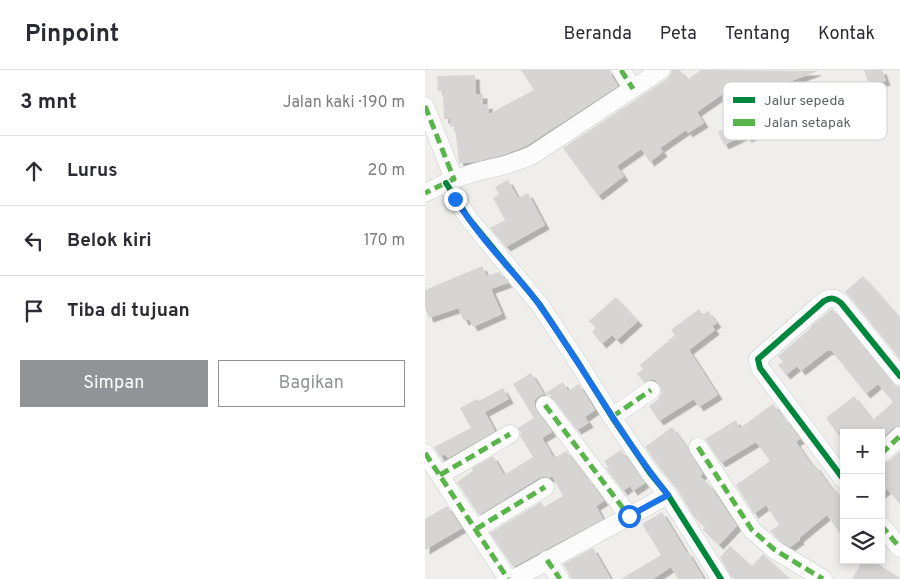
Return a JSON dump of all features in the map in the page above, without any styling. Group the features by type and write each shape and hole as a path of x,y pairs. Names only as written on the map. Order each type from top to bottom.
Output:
{"street":[{"path":"621,70 633,89"},
{"path":"425,193 450,181 531,156 661,70"},
{"path":"425,106 450,181 469,219 540,305 612,417 650,473 668,495 721,579"},
{"path":"840,475 760,368 758,359 824,301 829,298 836,298 900,376"},
{"path":"612,417 651,390"},
{"path":"545,405 629,516"},
{"path":"440,475 510,434"},
{"path":"885,450 900,436"},
{"path":"697,447 752,530 775,550 823,579"},
{"path":"425,452 508,579"},
{"path":"475,529 545,487"},
{"path":"514,579 668,495"},
{"path":"885,530 900,548"},
{"path":"547,560 560,579"}],"building":[{"path":"521,70 610,70 618,86 526,146 503,155 474,162 459,163 455,126 450,127 450,119 444,119 443,91 438,91 437,76 475,75 476,94 483,94 483,105 488,104 489,114 534,90"},
{"path":"672,70 680,70 687,80 701,70 818,71 789,82 723,82 723,94 697,112 704,123 688,133 686,130 660,148 663,152 650,162 641,149 617,166 624,176 598,196 563,148 667,79"},
{"path":"864,70 882,70 886,81 868,82"},
{"path":"723,129 723,140 734,140 724,145 718,132"},
{"path":"508,180 518,198 528,193 545,225 506,247 490,228 505,220 493,198 499,194 495,187"},
{"path":"482,266 487,276 499,272 508,283 491,289 502,314 473,327 469,319 464,321 458,308 429,318 425,307 425,290"},
{"path":"863,276 900,318 900,359 845,292"},
{"path":"616,297 638,321 617,340 612,335 602,344 592,332 596,328 589,321"},
{"path":"699,309 703,315 708,311 717,323 712,326 715,330 689,350 718,395 699,407 694,399 659,421 649,406 659,399 661,389 655,380 644,382 637,374 643,369 640,365 675,335 671,330"},
{"path":"832,309 892,383 900,386 900,426 893,428 885,435 885,429 840,429 840,433 837,433 826,418 854,396 873,420 893,402 878,384 866,394 831,350 828,350 801,371 797,366 786,375 778,365 783,362 778,356"},
{"path":"531,373 544,394 535,400 535,407 552,432 542,438 554,458 566,451 588,479 604,501 596,506 603,519 513,567 490,533 541,502 544,507 563,496 552,476 550,478 544,476 539,478 479,515 457,482 473,471 472,468 493,456 504,475 533,457 520,436 521,433 518,428 534,418 513,384"},
{"path":"563,382 568,391 579,384 595,410 585,417 589,423 577,430 550,395 544,394"},
{"path":"503,388 509,399 485,412 495,431 448,458 445,454 440,457 434,447 471,428 460,408 477,399 479,401"},
{"path":"773,404 800,439 796,442 813,467 815,465 834,492 836,490 840,496 840,533 827,515 790,547 770,531 779,525 766,505 754,514 736,485 770,461 756,442 721,463 705,439 736,420 740,428"},
{"path":"672,427 703,474 700,476 710,486 737,526 719,545 703,530 705,527 694,517 677,489 645,447"},
{"path":"621,450 645,483 633,491 630,486 623,491 606,468 608,467 604,461"},
{"path":"900,451 900,504 887,489 885,491 885,463"},
{"path":"447,506 462,528 425,550 425,519"},
{"path":"662,512 704,579 678,579 671,567 653,579 621,579 661,555 642,524"},
{"path":"730,546 752,566 763,554 790,579 734,579 720,557"},
{"path":"593,548 611,579 571,579 563,564"},
{"path":"861,564 878,564 900,578 900,579 852,579"}],"marked path":[{"path":"621,70 633,89"},
{"path":"425,106 454,179 425,193"},
{"path":"612,417 651,390"},
{"path":"545,405 629,516"},
{"path":"440,475 510,434"},
{"path":"885,450 900,436"},
{"path":"698,447 752,530 775,550 823,579"},
{"path":"425,453 508,579"},
{"path":"476,529 545,487"},
{"path":"885,530 900,548"},
{"path":"547,560 560,579"}],"cycle path":[{"path":"446,183 469,219 540,305 612,417 650,473 668,495 721,579"},
{"path":"840,475 760,368 758,359 824,301 833,299 841,303 900,376"}],"route":[{"path":"455,199 482,237 540,305 612,417 650,473 668,495 629,516"}]}
